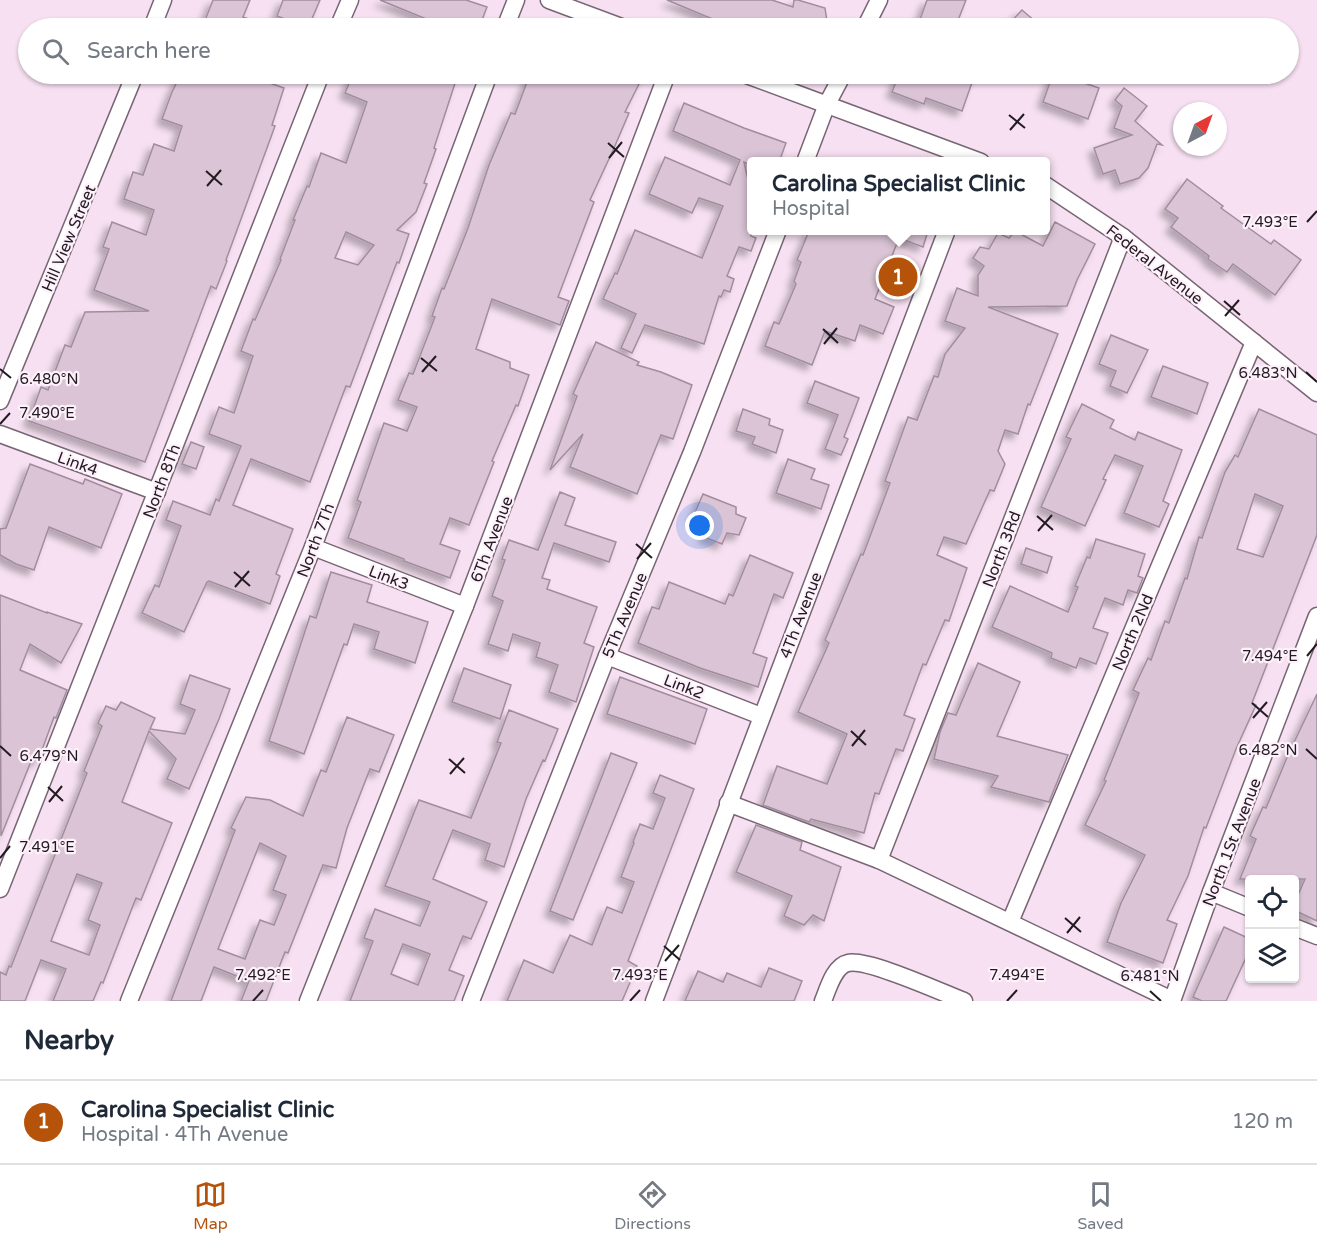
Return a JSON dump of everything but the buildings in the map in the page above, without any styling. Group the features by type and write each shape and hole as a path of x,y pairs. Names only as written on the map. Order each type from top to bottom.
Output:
{"street":[{"path":"156,18 163,0"},
{"path":"342,18 350,0"},
{"path":"509,18 516,0"},
{"path":"549,0 597,18"},
{"path":"870,18 879,0"},
{"name":"Hill View Street","path":"0,401 131,84"},
{"name":"North 8Th","path":"0,889 317,84"},
{"name":"North 7Th","path":"129,1001 313,547 485,84"},
{"name":"6Th Avenue","path":"308,1001 465,606 663,84"},
{"path":"772,84 966,157"},
{"path":"807,157 838,84"},
{"name":"Federal Avenue","path":"1050,188 1123,237 1317,393"},
{"name":"5Th Avenue","path":"471,1001 607,656 692,452 776,235"},
{"name":"4Th Avenue","path":"654,1001 945,235"},
{"name":"North 3Rd","path":"879,860 1123,237"},
{"name":"North 2Nd","path":"1010,922 1254,342"},
{"name":"Link4","path":"0,434 157,492"},
{"name":"Link3","path":"313,547 465,606"},
{"name":"North 1St Avenue","path":"1172,1000 1317,616"},
{"name":"Link2","path":"607,656 761,716"},
{"path":"728,803 879,860 1172,1000"},
{"path":"1211,892 1245,906"},
{"path":"1299,929 1317,936"},
{"path":"824,1001 838,969 848,963 875,967 964,1001"}],"place":[{"name":"Carolina Specialist Clinic","path":"898,277"}]}
